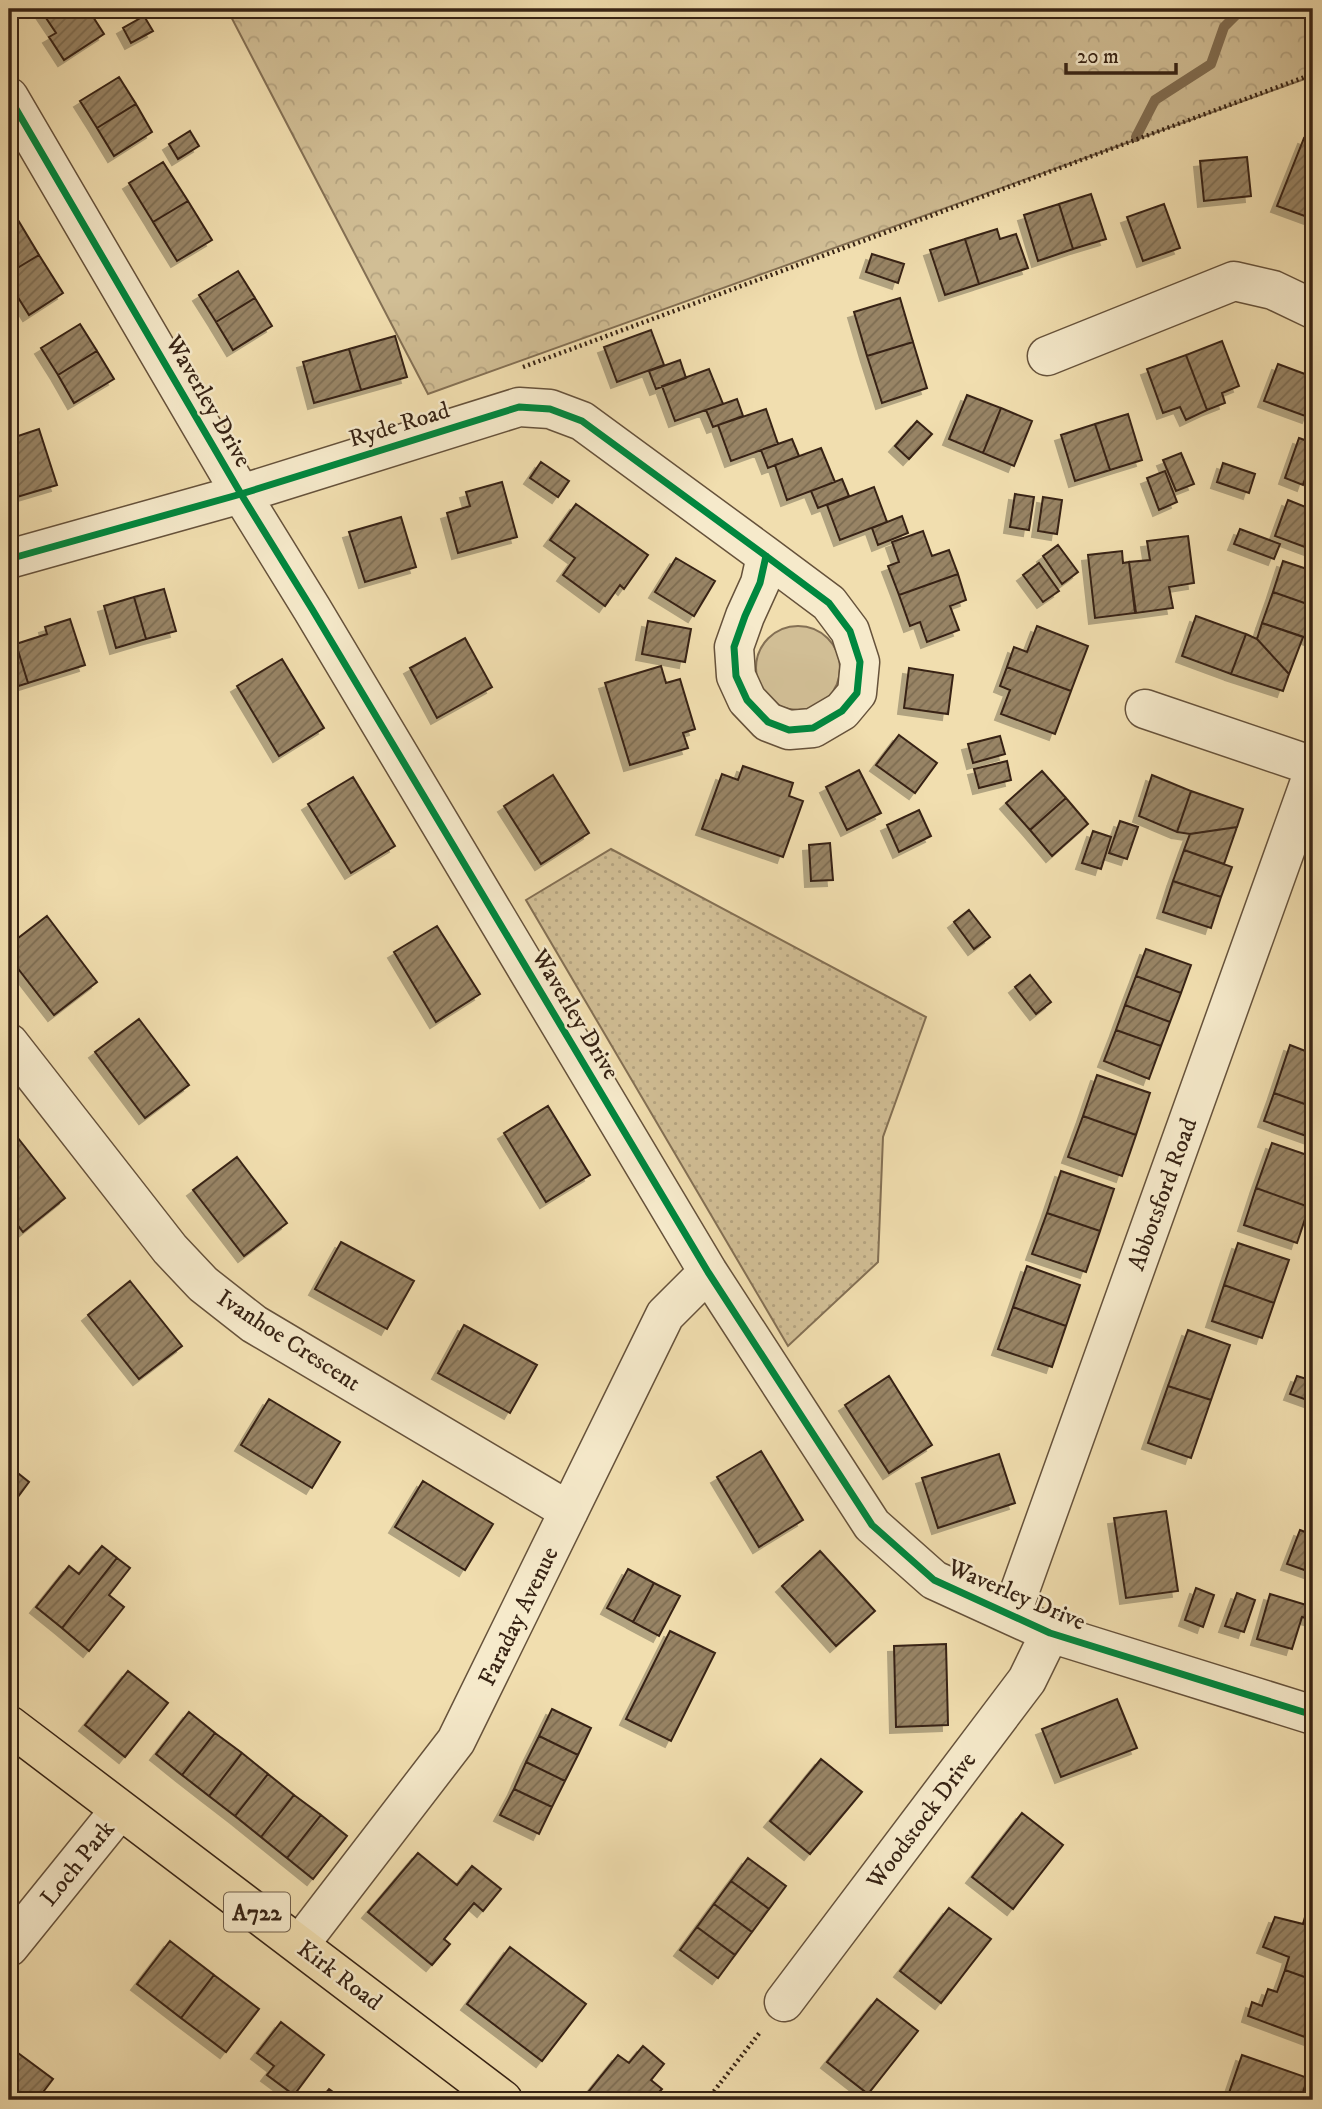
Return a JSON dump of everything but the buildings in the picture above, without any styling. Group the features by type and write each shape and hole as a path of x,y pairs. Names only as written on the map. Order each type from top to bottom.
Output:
{"main road":[{"name":"Kirk Road","path":"9,1725 503,2100"}],"street":[{"name":"Waverley Drive","path":"9,97 240,494 312,609 708,1272 872,1525 934,1580 1050,1633 1313,1715"},
{"path":"1047,356 1234,281 1273,290 1313,309"},
{"name":"Ryde Road","path":"9,559 240,494 519,407 550,409 582,421 766,556"},
{"path":"1145,709 1313,765"},
{"name":"Abbotsford Road","path":"1011,1615 1313,773"},
{"name":"Ivanhoe Crescent","path":"9,1042 170,1249 203,1284 254,1324 569,1511"},
{"name":"Faraday Avenue","path":"300,1944 456,1741 665,1315 708,1272"},
{"name":"Woodstock Drive","path":"784,2002 1027,1680 1050,1633"},
{"name":"Loch Park","path":"9,1947 119,1811"}],"path":[{"path":"512,372 1313,74"},
{"path":"706,2100 784,2002"}],"green space":[{"path":"227,9 1313,9 1313,76 428,394"},
{"path":"798,626 814,629 828,638 837,652 840,668 837,684 828,698 814,707 798,710 782,707 768,698 759,684 756,668 759,652 768,638 782,629"},
{"path":"611,849 926,1017 883,1137 878,1262 788,1346 526,900"}],"waterway":[{"path":"1136,137 1155,100 1211,64 1224,27 1242,9"}],"cycle path":[{"path":"9,97 241,494 708,1272 872,1525 934,1580 1050,1633 1313,1715"},
{"path":"9,559 241,494 519,407 550,409 582,421 766,556 829,603 850,631 860,662 857,693 842,711 813,728 789,730 768,722 747,700 736,676 734,647 760,583 766,556"}]}
